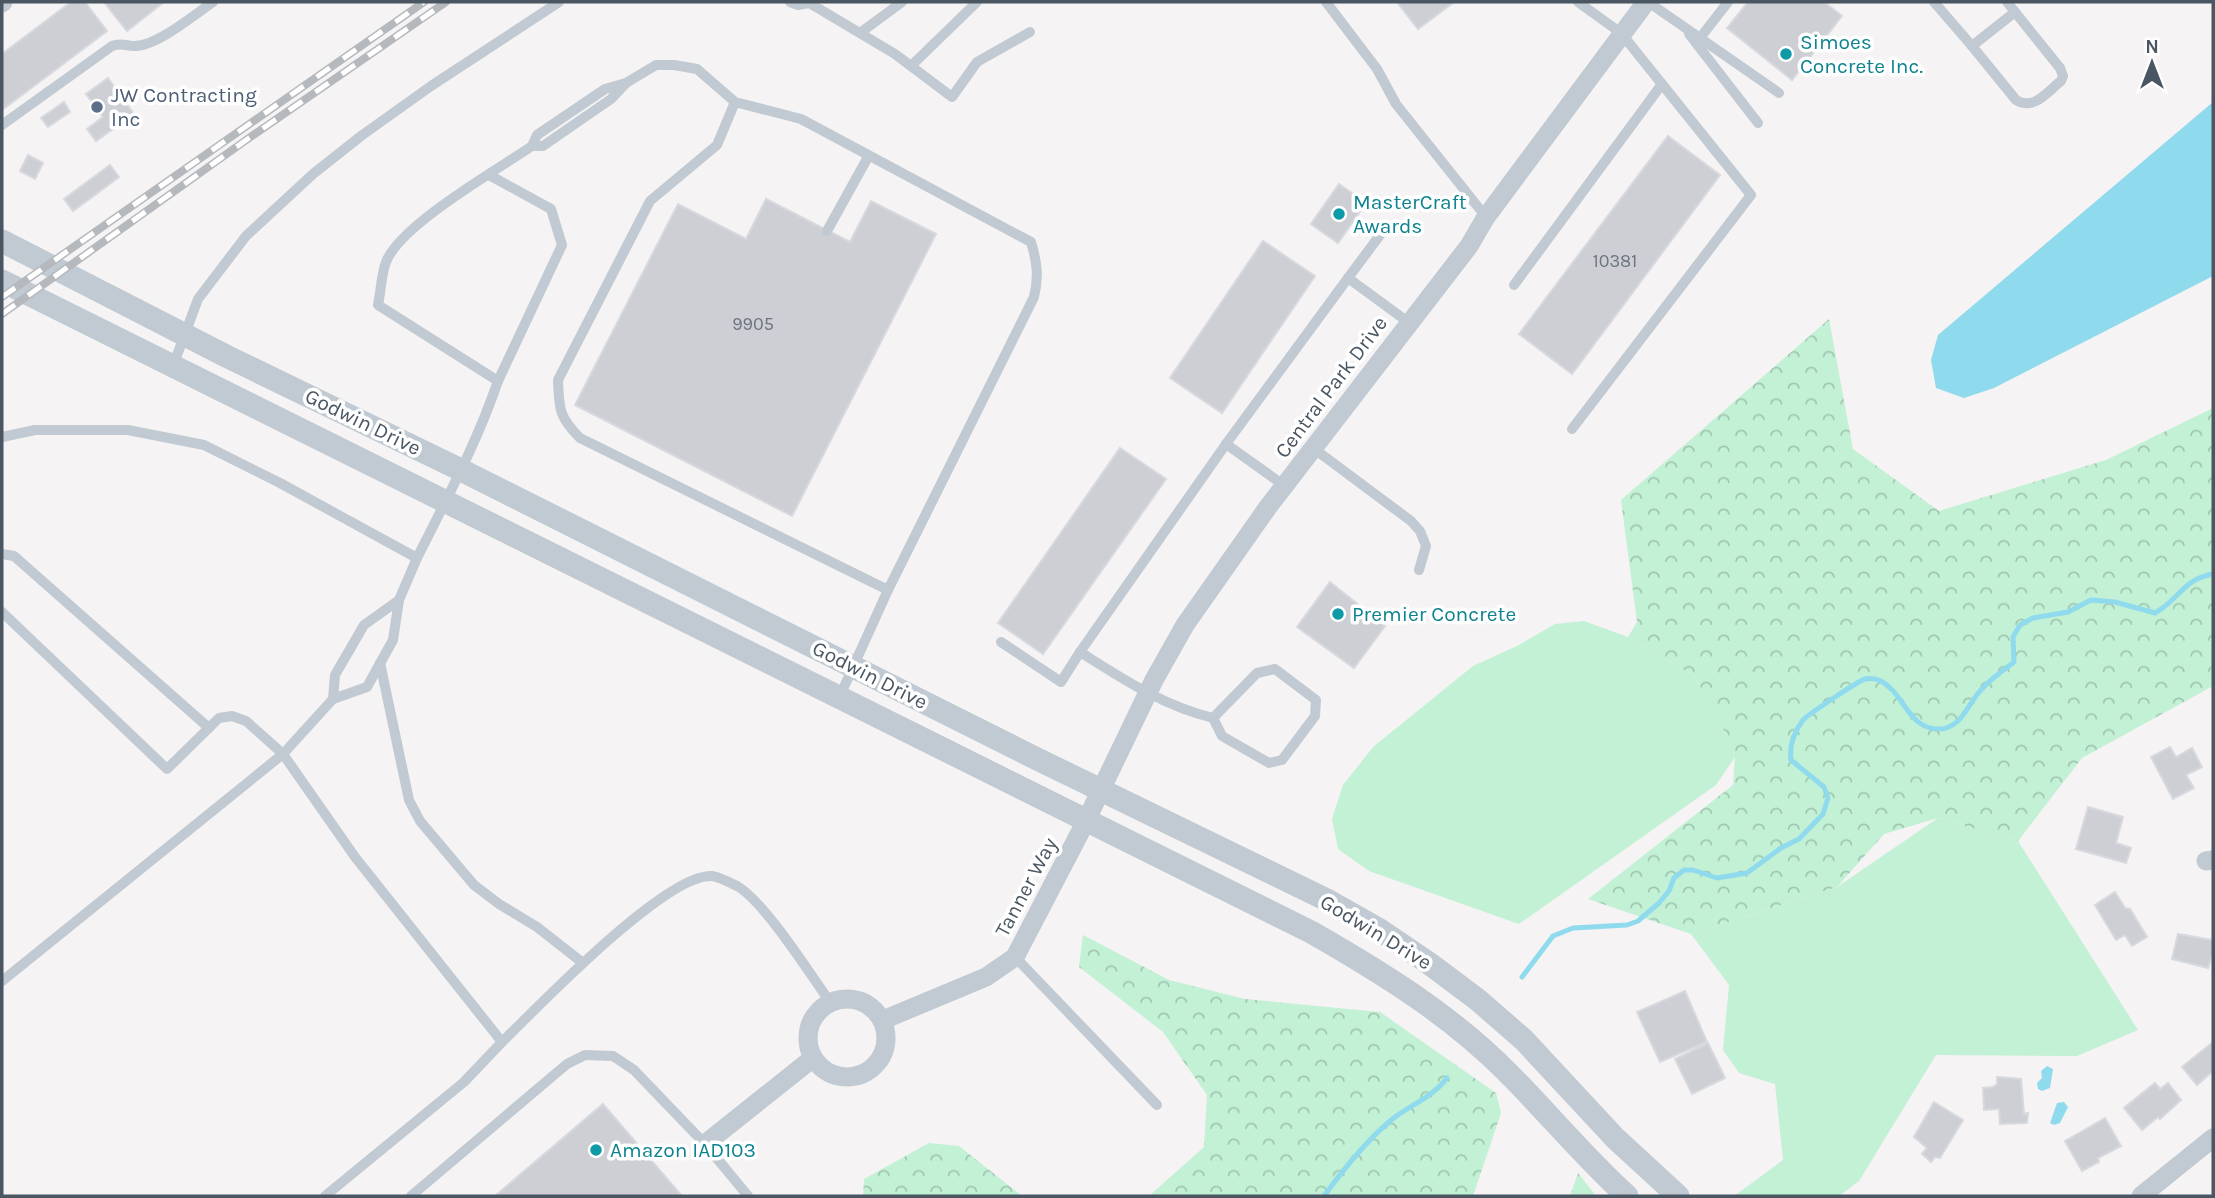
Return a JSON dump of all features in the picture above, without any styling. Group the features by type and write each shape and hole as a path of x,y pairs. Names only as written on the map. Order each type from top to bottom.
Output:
{"street":[{"name":"Central Park Drive","path":"1086,821 1185,625 1313,448 1469,246 1486,217 1621,33 1647,2"},
{"name":"Godwin Drive","path":"2,241 186,335 1327,901 1380,930 1478,1000 1524,1040 1608,1130 1678,1196"},
{"name":"Godwin Drive","path":"2,281 1311,932 1405,989 1463,1034 1507,1072 1627,1196"},
{"name":"Tanner Way","path":"883,1020 986,976 1014,957 1086,821"},
{"path":"842,998 866,1002 883,1020 887,1045 882,1058 873,1068 861,1075 834,1075 822,1068 813,1058 808,1045 808,1031 813,1018 830,1002 842,998"},
{"path":"705,1144 813,1058"},
{"path":"2141,1196 2213,1138"}],"lane":[{"path":"2,125 113,46 126,43 135,46 157,38 180,26 212,2"},
{"path":"173,367 198,299 246,236 313,174 431,86 559,2"},
{"path":"790,2 798,5 813,3 911,66 952,97 976,62 1030,32"},
{"path":"860,33 902,2"},
{"path":"911,66 977,2"},
{"path":"1325,2 1377,69 1396,104 1486,217"},
{"path":"1572,429 1751,195 1621,33 1578,2"},
{"path":"1647,2 1779,93"},
{"path":"1700,38 1728,2"},
{"path":"1934,2 2016,100 2031,105 2062,81 2063,76 2060,68 2007,2"},
{"path":"1972,46 2015,12"},
{"path":"1682,26 1758,123"},
{"path":"498,381 378,305 386,261 404,237 426,217 532,146 543,146 611,99 626,83 656,65 697,69 735,102 801,120 1031,242 1038,281 1034,298 888,590 839,698"},
{"path":"1514,285 1662,84"},
{"path":"735,102 717,145 649,201 558,380 558,401 564,422 580,438 888,590"},
{"path":"827,231 868,157"},
{"path":"2,981 283,754 333,699 367,687 393,640 399,600 417,558 463,471 498,381 562,245 551,209 489,175"},
{"path":"1001,642 1061,682 1226,444 1380,235"},
{"path":"1348,278 1408,322"},
{"path":"2,437 41,430 128,430 204,445 417,558"},
{"path":"1226,444 1285,486"},
{"path":"1313,448 1411,521 1420,531 1426,546 1419,570"},
{"path":"2,554 14,556 209,728"},
{"path":"333,699 335,676 364,625 399,600"},
{"path":"2,612 167,769 219,718 233,716 246,721 283,754 355,857 502,1042"},
{"path":"1080,652 1148,695 1185,711 1213,718 1223,736 1269,763 1282,760 1315,716 1316,701 1275,669 1257,673 1213,718"},
{"path":"380,663 408,800 420,821 474,885 537,927 583,963"},
{"path":"325,1196 464,1082 583,963 662,896 693,880 713,876 739,887 761,907 830,1002"},
{"path":"1014,957 1157,1105"},
{"path":"411,1196 567,1064 586,1055 613,1056 634,1070 705,1144 748,1196"}],"green space":[{"path":"1829,319 1853,449 1939,511 2106,460 2213,408 2213,686 2082,758 2018,841 1938,818 1884,834 1837,887 1691,934 1588,899 1733,785 1735,757 1718,717 1694,676 1628,637 1637,622 1621,500"},
{"path":"1584,621 1628,637 1694,676 1718,717 1735,757 1716,785 1519,924 1369,871 1338,849 1332,819 1343,785 1373,747 1473,666 1517,646 1555,624"},
{"path":"1938,818 2018,841 2138,1030 2077,1056 1936,1055 1859,1181 1839,1196 1734,1196 1783,1160 1775,1084 1739,1073 1723,1050 1729,985 1691,934 1837,887"},
{"path":"1083,935 1169,980 1245,999 1380,1012 1496,1093 1501,1113 1473,1196 1149,1196 1204,1147 1207,1095 1163,1032 1079,967"},
{"path":"929,1143 959,1146 1022,1196 863,1196 864,1179"},
{"path":"1578,1173 1596,1196 1570,1196"}],"water":[{"path":"2213,102 2213,276 1994,388 1964,398 1936,388 1931,360 1938,335"},
{"path":"2047,1066 2053,1069 2050,1088 2042,1091 2038,1089 2037,1083 2042,1078 2041,1071"},
{"path":"2064,1102 2068,1107 2060,1123 2050,1123 2057,1103"}],"building":[{"path":"71,2 85,2 107,31 2,110 2,54"},
{"path":"104,2 164,2 127,31"},
{"path":"1397,2 1454,2 1418,29"},
{"name":"Simoes Concrete Inc.","path":"1748,2 1824,2 1842,16 1792,80 1727,28"},
{"path":"108,78 134,114 96,141 87,129 103,117 86,94"},
{"path":"64,102 70,112 48,127 41,118"},
{"path":"1668,136 1720,175 1572,374 1519,334"},
{"path":"28,155 43,163 35,179 20,171"},
{"path":"110,165 119,177 73,211 64,199"},
{"name":"MasterCraft Awards","path":"1339,184 1366,203 1338,243 1311,224"},
{"path":"766,199 850,242 871,201 936,234 792,516 575,405 678,204 746,239"},
{"path":"1263,241 1315,276 1222,413 1170,378"},
{"path":"1120,448 1166,479 1043,654 998,623"},
{"name":"Premier Concrete","path":"1330,582 1385,626 1354,668 1297,627"},
{"path":"2170,747 2176,757 2192,748 2202,767 2186,775 2194,788 2173,799 2151,757"},
{"path":"2088,807 2123,817 2116,843 2131,848 2126,863 2076,849"},
{"path":"2115,892 2125,908 2130,909 2147,937 2132,946 2125,935 2116,940 2095,905"},
{"path":"2178,934 2213,940 2213,959 2211,958 2208,968 2172,959"},
{"path":"1685,991 1707,1042 1660,1062 1637,1012"},
{"path":"2213,1042 2213,1071 2197,1085 2182,1067"},
{"path":"1708,1043 1725,1078 1692,1094 1675,1059"},
{"path":"1997,1077 2021,1079 2024,1114 2028,1113 2027,1123 2000,1124 1999,1109 1984,1110 1983,1088 1997,1084"},
{"path":"2155,1083 2160,1089 2168,1083 2181,1100 2160,1119 2158,1117 2142,1130 2124,1108"},
{"path":"1934,1102 1963,1120 1940,1158 1935,1157 1931,1162 1922,1154 1927,1148 1914,1137"},
{"name":"Amazon IAD103","path":"603,1104 682,1196 495,1196"},
{"path":"2105,1118 2121,1146 2098,1158 2099,1162 2082,1171 2065,1141"}],"waterway":[{"path":"1522,977 1553,936 1573,928 1627,925 1638,921 1659,903 1669,891 1674,878 1684,870 1693,870 1717,878 1747,873 1781,848 1799,839 1823,814 1828,798 1824,787 1791,760 1795,734 1803,720 1861,681 1881,681 1896,694 1921,724 1929,728 1948,728 1959,720 1976,695 2014,662 2013,637 2020,625 2033,618 2068,612 2091,600 2115,602 2155,613 2195,580 2213,574"},
{"path":"1324,1196 1381,1129 1397,1115 1427,1097 1447,1078"}],"railway":[{"path":"2,297 424,2"},
{"path":"2,314 446,2"}],"place":[{"name":"Simoes Concrete Inc.","path":"1786,54"},
{"name":"JW Contracting Inc","path":"97,107"},
{"name":"MasterCraft Awards","path":"1339,214"},
{"name":"Premier Concrete","path":"1338,614"},
{"name":"Amazon IAD103","path":"596,1150"}]}
